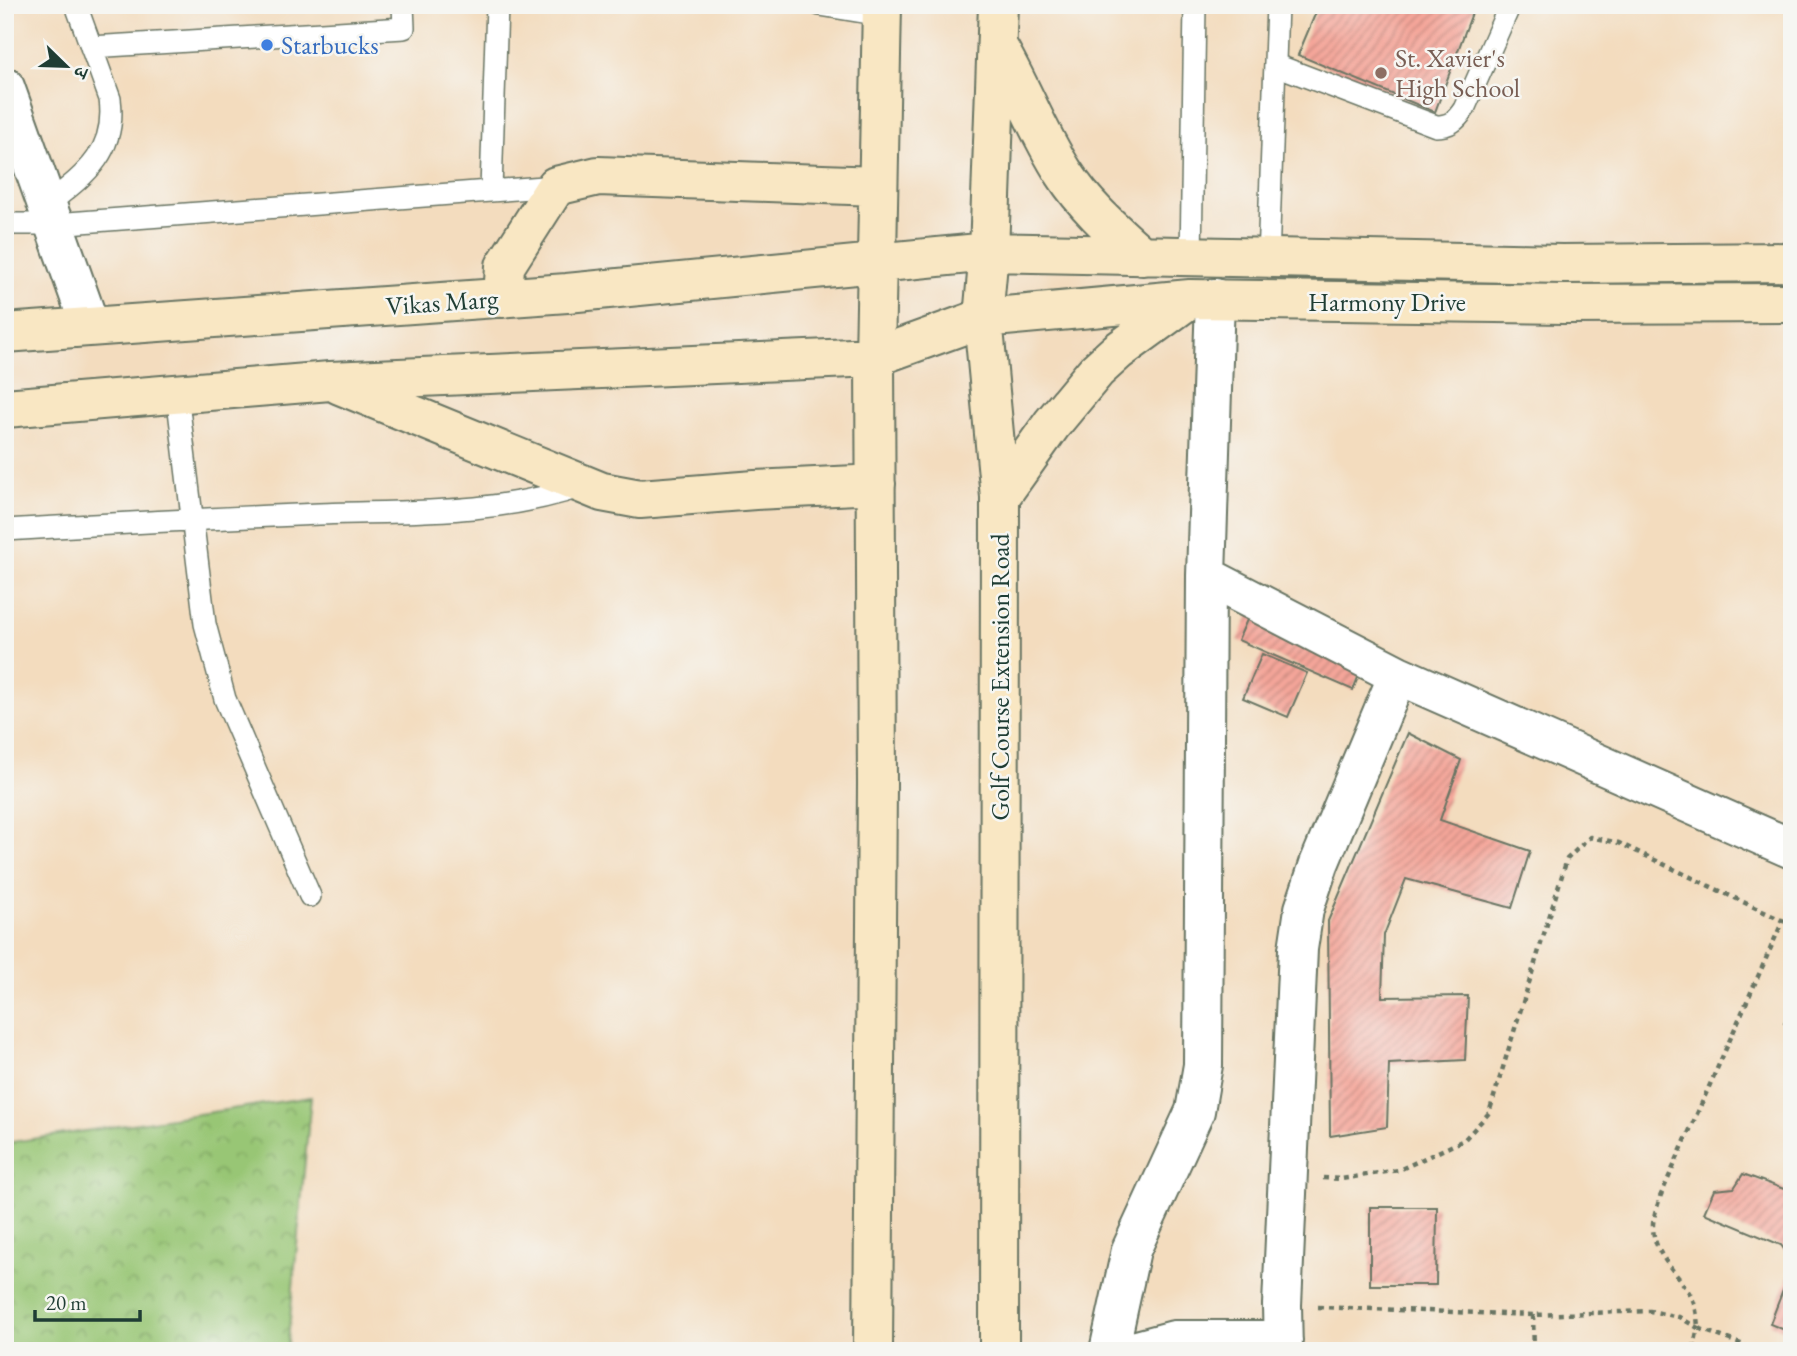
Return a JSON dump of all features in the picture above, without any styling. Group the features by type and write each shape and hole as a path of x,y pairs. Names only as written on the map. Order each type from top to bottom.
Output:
{"main road":[{"name":"Golf Course Extension Road","path":"998,5 989,252 983,318 1000,497 999,1351"},
{"path":"873,1351 877,797 875,357 882,10"},
{"path":"998,47 1063,172 1087,206 1142,256"},
{"path":"503,298 505,266 556,186 598,176 877,186"},
{"name":"Harmony Drive","path":"989,252 1268,260 1562,264 1792,262"},
{"name":"Vikas Marg","path":"5,333 503,298 989,252"},
{"path":"1000,497 1052,424 1096,371 1118,351 1202,299"},
{"name":"Harmony Drive","path":"5,408 330,381 875,357 983,318 1202,299 1792,303"},
{"path":"330,381 602,492 640,499 876,484"}],"street":[{"path":"5,87 90,326"},
{"path":"1109,1351 1131,1250 1195,1111 1203,1065 1206,576 1202,299"},
{"path":"1206,576 1398,675 1792,849"},
{"path":"1133,1351 1174,1340 1283,1332 1298,949 1304,909 1319,864 1398,675"}],"lane":[{"path":"51,214 87,174 103,149 112,115 110,99 76,5"},
{"path":"91,47 404,28 403,5"},
{"path":"491,190 498,5"},
{"path":"820,5 882,10"},
{"path":"1191,257 1195,5"},
{"path":"1268,260 1277,5"},
{"path":"1276,65 1436,125 1447,126 1457,119 1464,109 1510,5"},
{"path":"5,224 51,214 556,186"},
{"path":"177,393 205,624 225,699 310,896"},
{"path":"5,530 192,519 447,509 528,502 584,485"}],"path":[{"path":"1288,1175 1340,1180 1399,1170 1464,1140 1489,1113 1567,859 1590,837 1619,843 1781,920"},
{"path":"1693,1351 1698,1328 1696,1308 1655,1243 1653,1223 1660,1197 1792,900"},
{"path":"1283,1332 1533,1315 1650,1311 1679,1317 1698,1328 1760,1351"},
{"path":"1533,1315 1534,1351"}],"green space":[{"path":"311,1097 287,1351 5,1351 5,1143"}],"building":[{"path":"1319,5 1475,5 1435,112 1298,55"},
{"path":"1250,613 1364,662 1353,690 1238,640"},
{"path":"1262,654 1307,673 1288,717 1243,698"},
{"path":"1408,733 1461,760 1440,820 1530,851 1512,908 1406,879 1384,935 1382,997 1468,996 1465,1060 1389,1064 1387,1127 1330,1136 1328,921"},
{"path":"1792,1004 1792,1027 1784,1023"},
{"path":"1743,1174 1792,1192 1792,1260 1781,1245 1704,1213 1714,1190 1734,1188"},
{"path":"1370,1207 1437,1207 1436,1285 1370,1285"},
{"path":"1792,1267 1792,1333 1770,1324"}],"place":[{"name":"Starbucks","path":"267,45"},
{"name":"St. Xavier's High School","path":"1381,73"}]}
